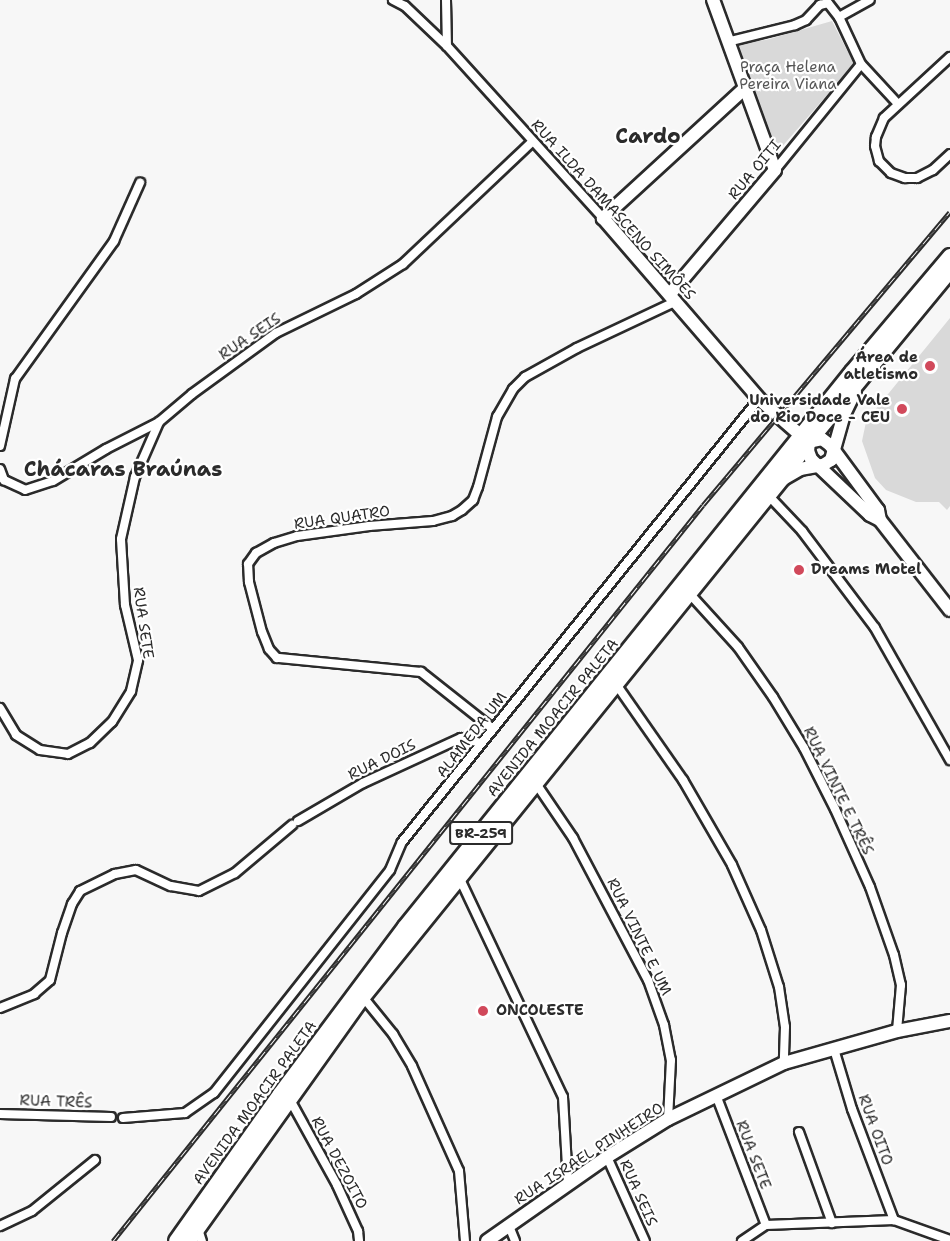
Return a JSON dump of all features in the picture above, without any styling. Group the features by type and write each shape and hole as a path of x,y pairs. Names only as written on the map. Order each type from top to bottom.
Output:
{"main road":[{"name":"AVENIDA MOACIR PALETA","path":"176,1241 280,1094 405,927 805,439 950,256"},
{"name":"AVENIDA MOACIR PALETA","path":"189,1241 200,1235 290,1098 363,997 688,592 782,479 805,439 860,381 950,271"}],"street":[{"name":"RUA ILDA DAMASCENO SIMÔES","path":"393,0 405,6 447,46 603,218 759,399 805,439"},
{"path":"446,0 447,46"},
{"path":"839,17 870,0"},
{"path":"714,1 775,170"},
{"path":"727,42 795,25 806,20 823,4 832,6 861,64 898,104"},
{"path":"950,57 884,118 876,137 875,146 879,161 891,173 905,178 917,178 933,170 950,154"},
{"name":"RUA OITI","path":"673,298 861,64"},
{"path":"603,218 745,88"},
{"name":"RUA SEIS","path":"0,469 4,480 25,490 53,481 106,448 159,422 192,394 276,333 356,294 403,264 532,142"},
{"path":"0,446 15,379 114,241 140,183"},
{"name":"RUA QUATRO","path":"493,729 421,672 277,658 269,649 262,632 249,582 248,564 256,553 274,543 297,536 369,526 433,521 457,513 473,500 497,417 505,401 525,377 673,298"},
{"path":"782,479 800,469 818,466 831,460 844,414 860,381"},
{"name":"ALAMEDA UM","path":"123,1118 185,1113 214,1093 390,870 402,842 759,399"},
{"name":"RUA SETE","path":"0,708 16,735 40,750 68,754 90,742 112,722 131,691 138,660 125,604 121,539 135,477 159,422"},
{"path":"880,520 878,510 834,451 822,439 805,439 809,455 818,466 870,515 880,520 950,610"},
{"path":"768,495 802,531 875,628 947,745 950,760"},
{"name":"RUA VINTE E TRÊS","path":"688,592 738,647 773,697 804,748 835,809 870,887 894,955 901,985 897,1031"},
{"path":"616,684 647,726 700,808 732,865 761,930 779,987 785,1027 784,1062"},
{"name":"RUA DOIS","path":"0,1008 34,994 50,980 62,933 72,904 80,891 115,874 136,870 171,886 199,891 235,873 295,823 363,783 461,738 481,743"},
{"name":"RUA VINTE E UM","path":"535,782 573,838 648,980 664,1025 671,1060 668,1119"},
{"path":"459,877 563,1097 568,1184"},
{"path":"363,997 393,1034 412,1066 459,1171 465,1241"},
{"name":"RUA ISRAEL PINHEIRO","path":"487,1241 607,1157 668,1119 784,1062 897,1031 950,1021"},
{"name":"RUA OITO","path":"834,1048 852,1109 894,1220"},
{"name":"RUA SETE","path":"716,1095 766,1225"},
{"name":"RUA DEZOITO","path":"290,1098 337,1185 358,1231 360,1241"},
{"name":"RUA TRÊS","path":"0,1114 111,1118"},
{"path":"799,1132 832,1223"},
{"name":"RUA SEIS","path":"607,1157 645,1241"},
{"path":"0,1226 32,1211 95,1160"},
{"path":"742,1241 766,1225 894,1220 950,1240"},
{"path":"509,1226 515,1241"}],"green space":[{"name":"Praça Helena Pereira Viana","path":"832,21 854,64 780,149 771,149 731,43 766,40"},
{"name":"Área de atletismo","path":"950,318 950,506 947,510 939,502 916,502 886,490 875,478 862,441 866,422 871,415"}],"railway":[{"path":"113,1241 703,505 950,212"}],"place":[{"name":"Área de atletismo","path":"930,366"},
{"name":"Universidade Vale do Rio Doce - CEU","path":"902,409"},
{"name":"Dreams Motel","path":"799,570"},
{"name":"ONCOLESTE","path":"483,1011"}],"district":[{"name":"Cardo","path":"648,136"},
{"name":"Chácaras Braúnas","path":"123,469"}]}
